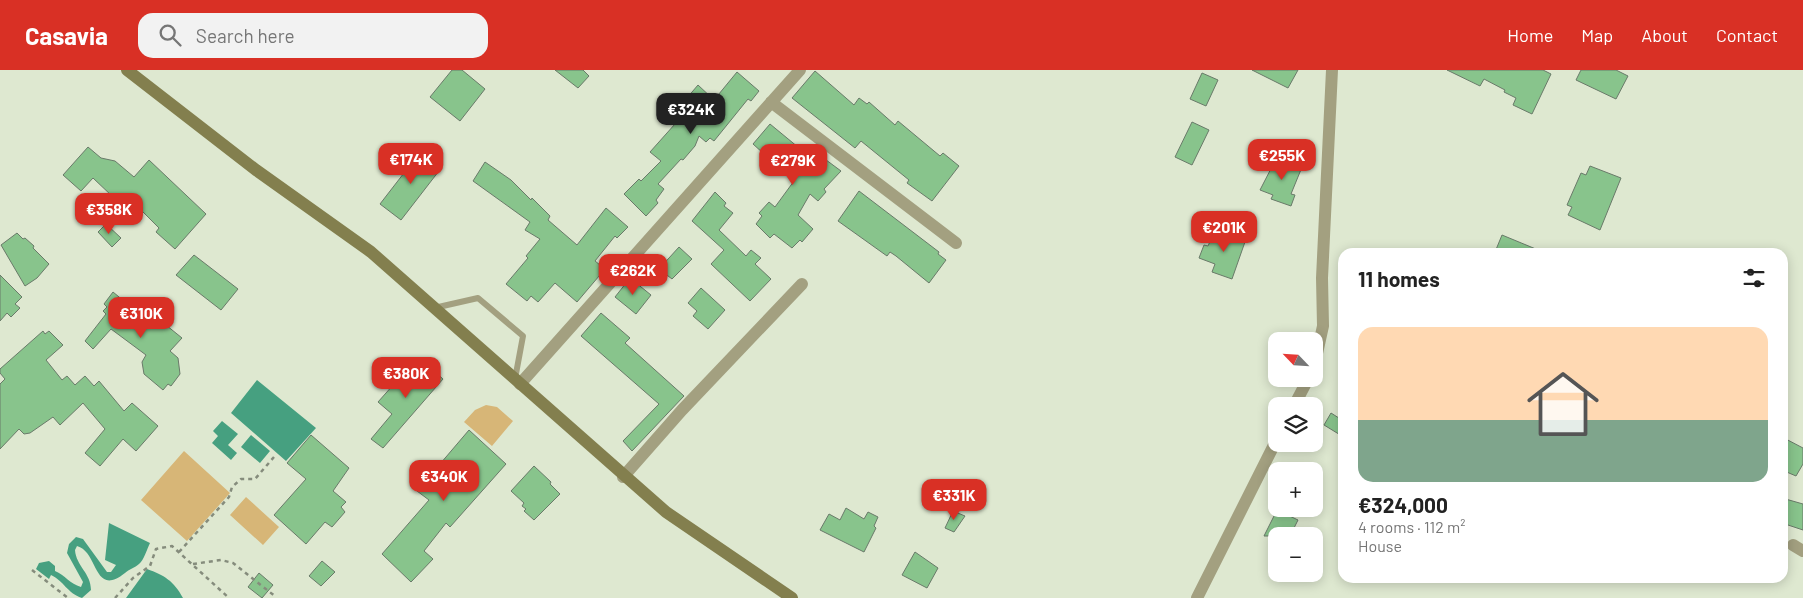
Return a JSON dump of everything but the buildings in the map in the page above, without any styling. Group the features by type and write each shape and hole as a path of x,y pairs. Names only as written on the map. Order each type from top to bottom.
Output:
{"main road":[{"path":"127,70 256,170 370,252 623,477 666,512 792,598"}],"street":[{"path":"517,382 800,70"},
{"path":"1323,332 1324,326 1322,278 1332,70"},
{"path":"771,102 956,243"},
{"path":"623,477 682,410 802,284"},
{"path":"1197,598 1270,452"}],"lane":[{"path":"434,308 478,298 523,336 517,382"}],"path":[{"path":"179,552 229,497 232,487 241,479 255,479 274,457"},
{"path":"115,598 133,578 150,566 156,549 172,546 229,598"},
{"path":"192,564 221,560 234,563 276,597"},
{"path":"32,570 68,598"}],"shaded area":[{"path":"257,380 316,428 286,461 231,413"},
{"path":"486,405 497,407 513,421 492,446 464,422 475,410"},
{"path":"222,421 238,434 228,445 237,453 231,460 212,443 218,436 213,431"},
{"path":"251,435 270,451 260,463 241,447"},
{"path":"184,451 230,493 187,541 141,500"},
{"path":"246,497 279,527 263,545 230,515"},
{"path":"109,523 150,543 142,560 136,567 115,579 107,580 97,571 84,550 77,546 75,550 76,556 89,579 91,590 82,598 73,593 59,580 51,575 49,579 36,569 39,563 49,561 55,566 55,571 81,587 83,582 67,553 69,544 76,537 83,539 107,572 111,572 116,565 105,560"},
{"path":"147,569 168,579 183,598 126,598"}]}
